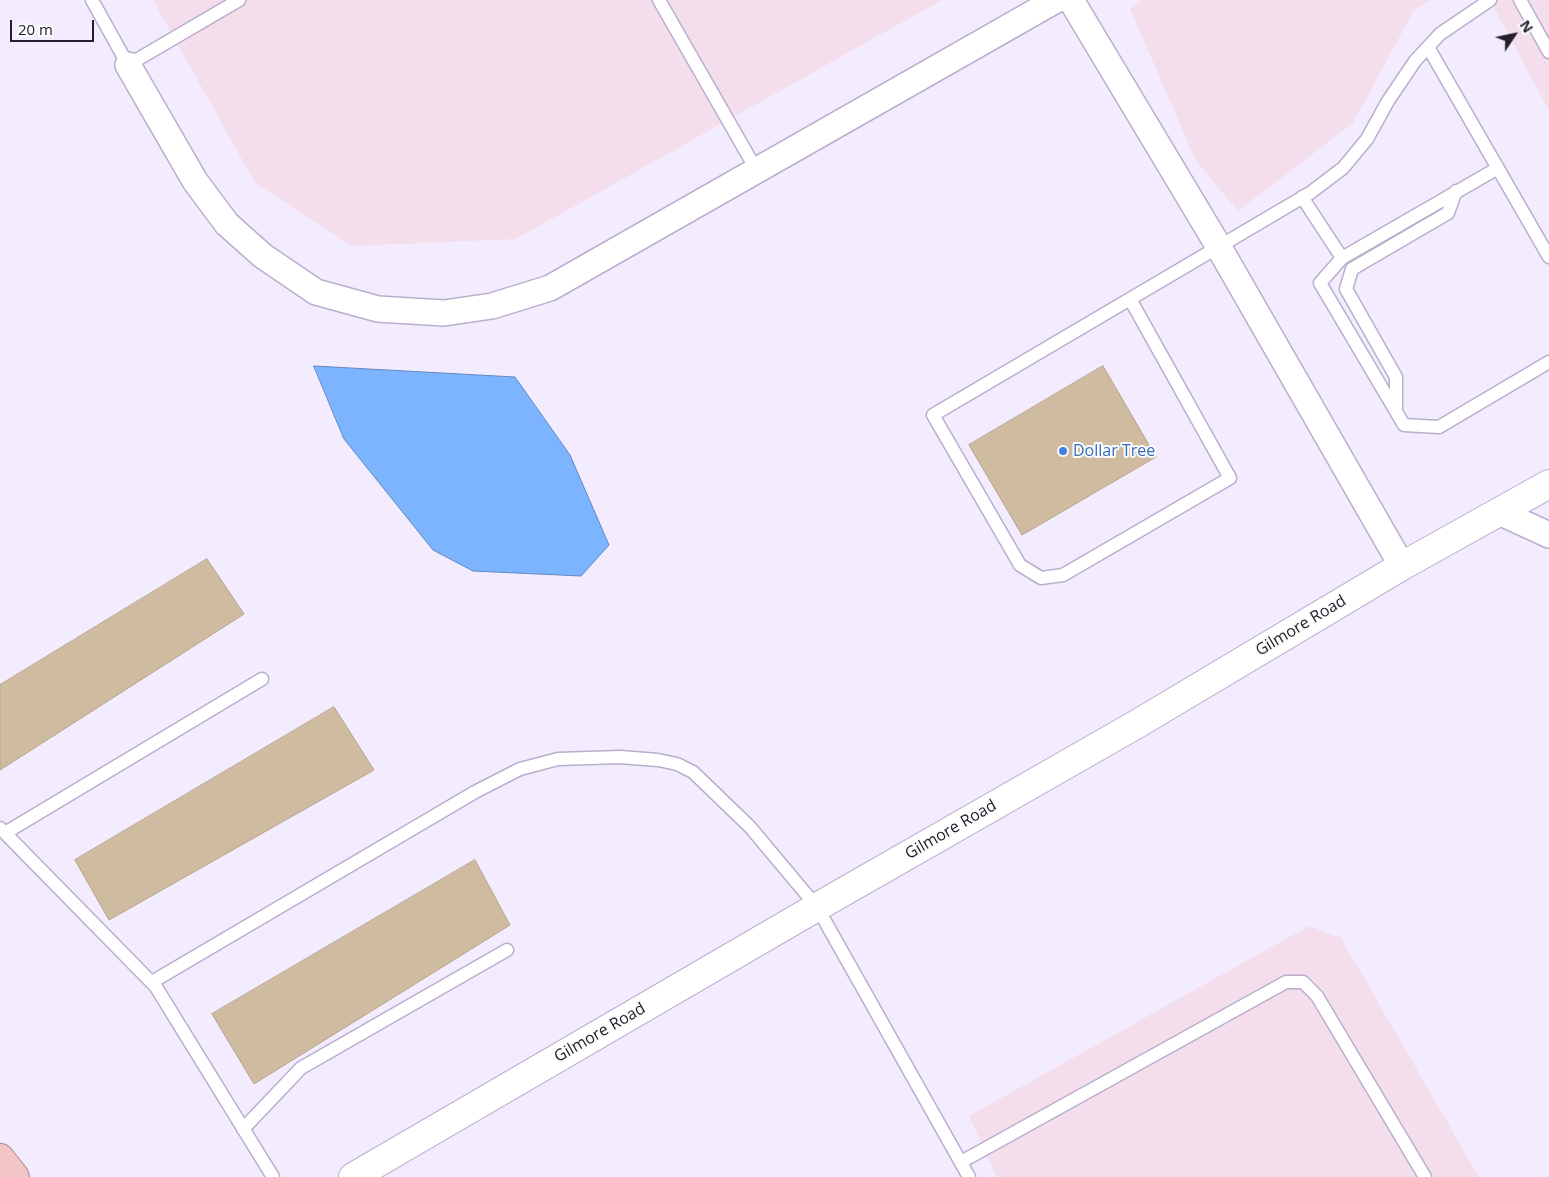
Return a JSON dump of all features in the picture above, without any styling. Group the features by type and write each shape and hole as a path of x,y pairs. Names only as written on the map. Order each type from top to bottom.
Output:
{"highway":[{"path":"0,1158 15,1177"}],"street":[{"path":"128,65 195,181 227,224 263,256 316,292 378,309 444,313 492,306 550,288 1056,0"},
{"path":"1071,0 1219,247 1402,566"},
{"name":"Gilmore Road","path":"353,1177 1145,719 1402,566 1549,484"},
{"path":"1499,512 1549,535"}],"lane":[{"path":"92,0 128,65 239,0"},
{"path":"659,0 756,171"},
{"path":"1130,299 1230,478 1063,575 1041,578 1020,565 933,415 1302,197 1343,168 1367,139 1388,101 1415,61 1440,34 1490,0"},
{"path":"1520,0 1549,52"},
{"path":"1428,48 1549,257"},
{"path":"1498,168 1342,258 1320,284 1404,425 1439,427 1549,362"},
{"path":"1396,409 1396,377 1346,289 1352,269 1448,212 1456,191"},
{"path":"1302,197 1342,258"},
{"path":"262,678 2,830 152,982 273,1177"},
{"path":"152,982 475,792 520,769 558,759 620,757 658,760 677,764 693,772 750,827 817,907 969,1177"},
{"path":"243,1129 301,1068 507,950"},
{"path":"961,1162 1286,982 1303,982 1317,996 1425,1177"}],"shaded area":[{"path":"153,0 942,0 516,239 352,246 255,183"},
{"path":"1141,0 1430,0 1414,10 1353,123 1238,211 1196,161 1130,9"},
{"path":"1490,0 1549,0 1549,111"},
{"path":"1309,926 1341,938 1479,1177 997,1177 969,1116"}],"water":[{"path":"314,366 515,377 570,455 609,545 581,576 473,571 433,550 344,439"}],"building":[{"name":"Dollar Tree","path":"1103,366 1156,457 1022,535 969,445"},
{"path":"207,559 244,614 0,770 0,685"},
{"path":"334,707 374,770 109,920 75,860"},
{"path":"475,860 510,925 254,1084 212,1014"}],"place":[{"name":"Dollar Tree","path":"1063,451"}]}
